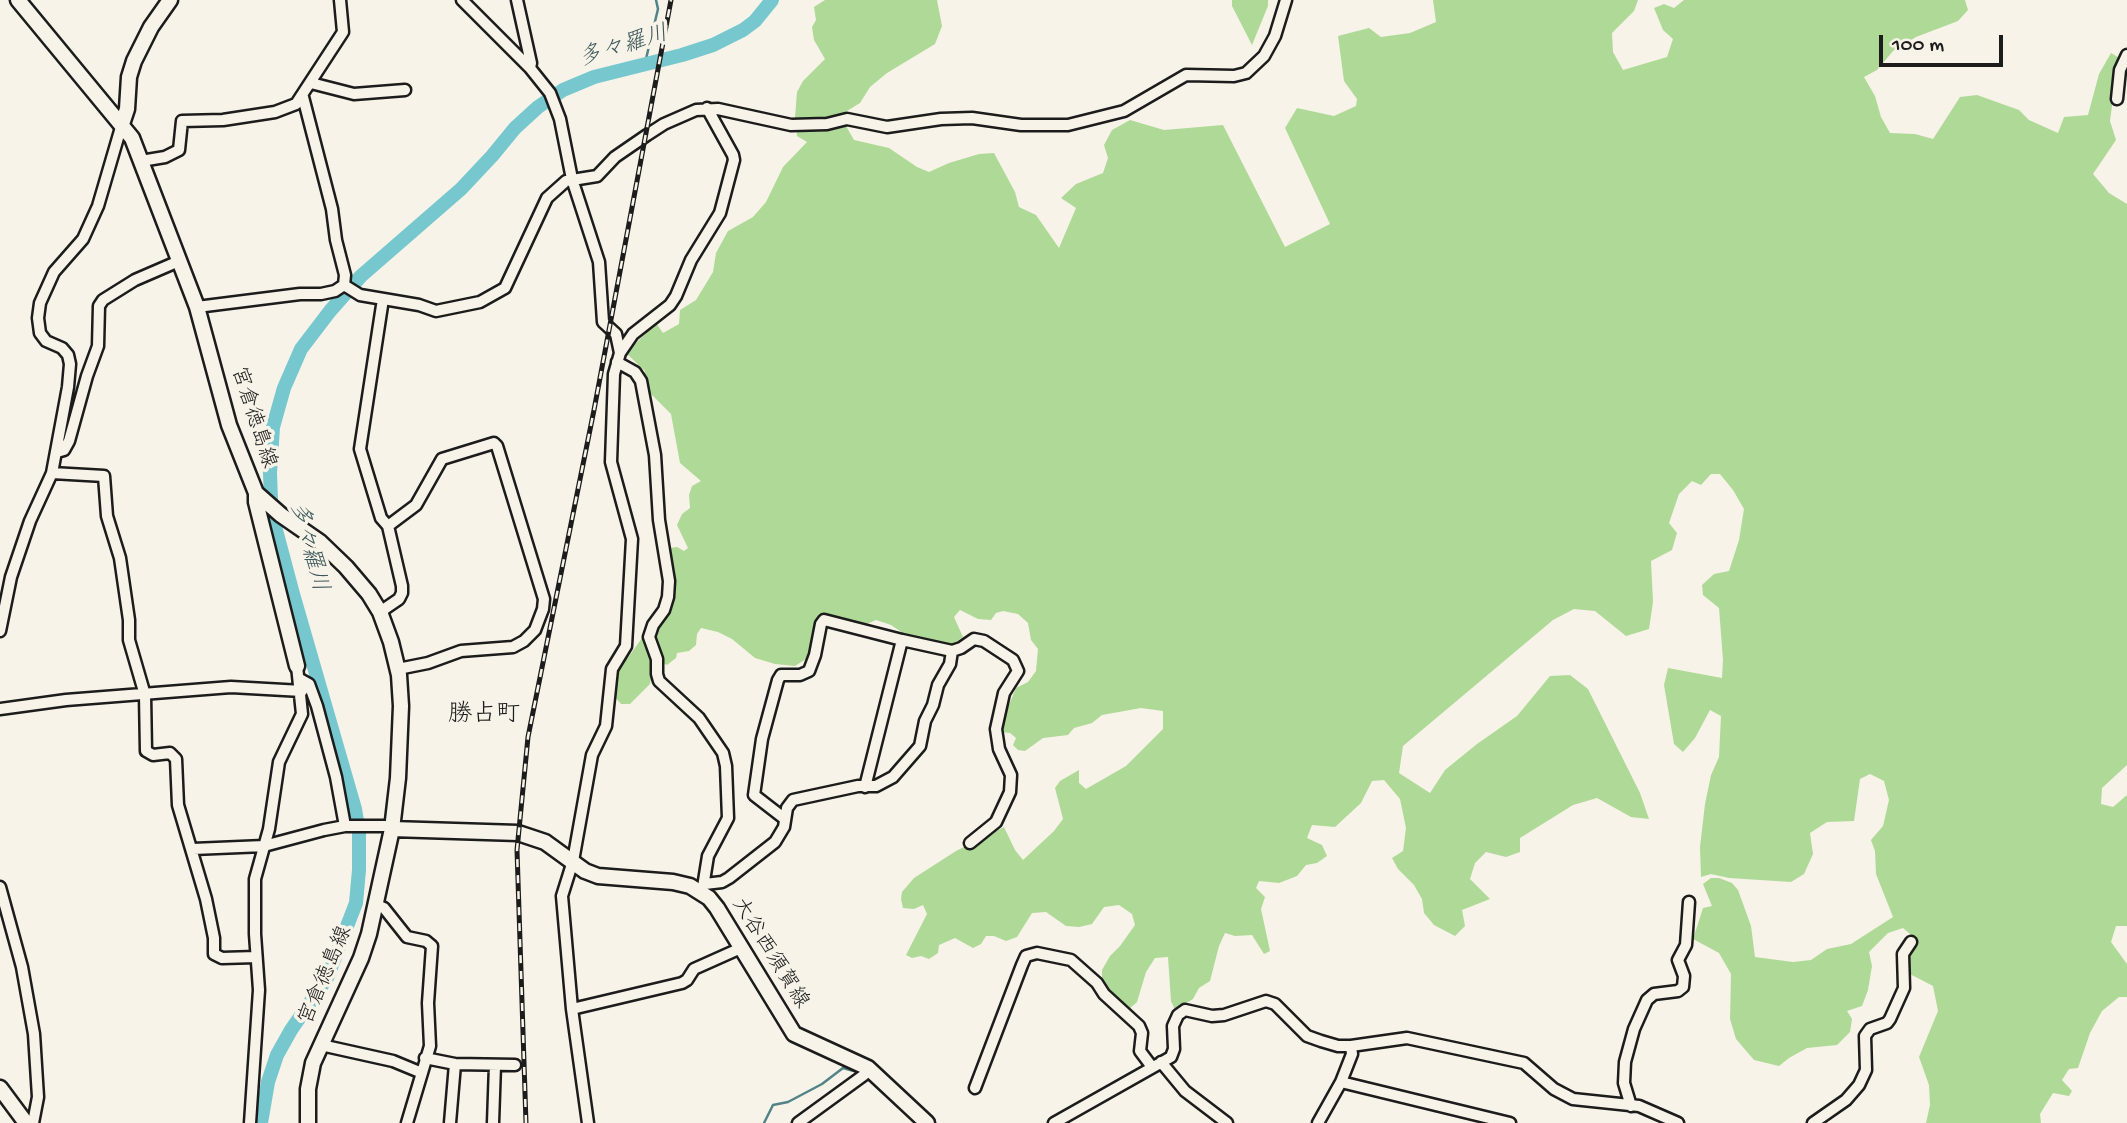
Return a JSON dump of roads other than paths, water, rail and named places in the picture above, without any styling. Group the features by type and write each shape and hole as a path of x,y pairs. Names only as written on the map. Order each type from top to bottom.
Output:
{"main road":[{"name":"宮倉徳島線","path":"18,0 132,138 197,307 229,425 259,496 320,542 369,594 380,612 398,669 401,706 398,778 392,830 377,905 361,958 313,1063 307,1089 308,1123"},
{"path":"122,124 127,109 129,77 134,61 151,27 170,0"},
{"path":"259,496 256,502 299,672"},
{"name":"大谷西須賀線","path":"392,830 518,833 545,842 585,871 598,876 673,882 703,888 794,1034 867,1068 927,1123"},
{"path":"0,1088 26,1123"}],"street":[{"path":"141,161 165,157 180,150 182,121 223,120 275,112 296,104 343,32 340,0"},
{"path":"462,0 530,68 551,93 560,119 572,179 599,262 603,321 616,334 618,358 635,372 640,381 655,455 659,520 668,581 664,610 653,625 649,637 657,659 657,674 659,681 699,718 723,753 726,766 728,818 708,856 703,888 729,878 769,847 784,827 787,808 793,800 858,786 876,786 890,780 920,746 925,721 938,685 950,664 952,651"},
{"path":"197,307 300,294 321,294 347,288 383,299 419,304 436,311 480,302 505,288 547,198 566,181 597,176 615,157 655,129 696,110 707,108 791,125 827,124 847,119 887,127 941,119 972,118 1021,125 1068,125 1124,111 1186,75 1234,76 1246,73 1264,56 1275,36 1286,0"},
{"path":"520,2 530,68"},
{"path":"2116,99 2120,70 2127,55"},
{"path":"311,83 354,94 405,90"},
{"path":"303,97 332,209 347,288"},
{"path":"589,1123 572,1009 562,896 573,861 592,755 606,726 612,669 626,646 632,539 611,462 614,374 618,358 633,334 676,296 691,260 715,224 727,195 733,155 707,108"},
{"path":"0,631 11,577 30,521 52,473 70,364 68,355 62,348 46,341 40,333 40,303 54,272 83,239 98,206 122,124"},
{"path":"57,452 64,450 69,441 98,346 99,306 103,300 135,281 179,261"},
{"path":"380,612 396,602 402,593 388,526 381,518 360,449 383,299"},
{"path":"616,334 633,334"},
{"path":"388,526 416,505 442,459 494,443 544,599 535,630 513,647 461,651 428,663 398,669"},
{"path":"52,473 104,476 107,516 120,558 130,640 145,695 146,751 153,755 170,753 176,759 178,805 193,849 211,923 214,954 222,958 256,957"},
{"path":"785,819 757,800 754,795 762,739 778,680 781,675 800,675 809,671 824,620 952,651 961,648 969,640 978,639 1013,660 1017,667 1016,676 1000,704 996,729 999,749 1011,775 1010,792 996,822 970,843"},
{"path":"865,787 902,640"},
{"path":"250,1123 259,990 255,879 274,804 279,762 302,714 299,672"},
{"path":"299,672 309,684 317,706 348,826"},
{"path":"0,709 66,700 231,687 302,691"},
{"path":"193,849 264,846 348,826 387,826 392,830"},
{"path":"0,887 22,967 34,1034 38,1097 33,1123"},
{"path":"1631,1105 1624,1083 1625,1062 1634,1029 1647,1000 1654,994 1678,992 1683,987 1684,976 1678,960 1686,945 1689,902"},
{"path":"377,905 384,908 407,937 426,941 432,946 428,1003 430,1046 407,1123"},
{"path":"1813,1123 1846,1100 1858,1085 1866,1070 1865,1036 1870,1029 1890,1019 1904,988 1903,954 1911,942"},
{"path":"572,1009 682,983 694,968 741,948"},
{"path":"975,1088 1026,956 1037,953 1070,960 1097,983 1116,1006 1139,1026 1142,1033 1140,1051 1185,1091 1227,1123"},
{"path":"1054,1123 1171,1057 1174,1049 1172,1026 1178,1015 1185,1010 1212,1016 1224,1015 1266,1001 1275,1004 1296,1028 1307,1036 1338,1046 1407,1038 1524,1063 1553,1089 1573,1099 1631,1105 1678,1123"},
{"path":"321,1045 393,1061 422,1073"},
{"path":"1318,1123 1341,1082 1352,1054 1351,1046"},
{"path":"425,1058 455,1064 515,1065"},
{"path":"450,1123 455,1064"},
{"path":"494,1123 495,1065"},
{"path":"798,1123 864,1075 867,1068"},
{"path":"1341,1082 1510,1123"}],"waterway":[{"path":"645,63 658,9 656,0"},
{"name":"多々羅川","path":"261,1123 268,1082 277,1055 327,978 356,903 359,870 359,833 355,809 293,594 271,500 273,427 284,388 301,349 361,276 461,189 515,128 538,107 563,90 594,77 713,45 755,21 772,0"},
{"path":"764,1123 773,1105 788,1102 822,1084 843,1068 861,1073"}],"railway":[{"path":"526,1123 517,850 528,737 594,410 671,0"}],"district":[{"name":"勝占町","path":"484,716"}]}
